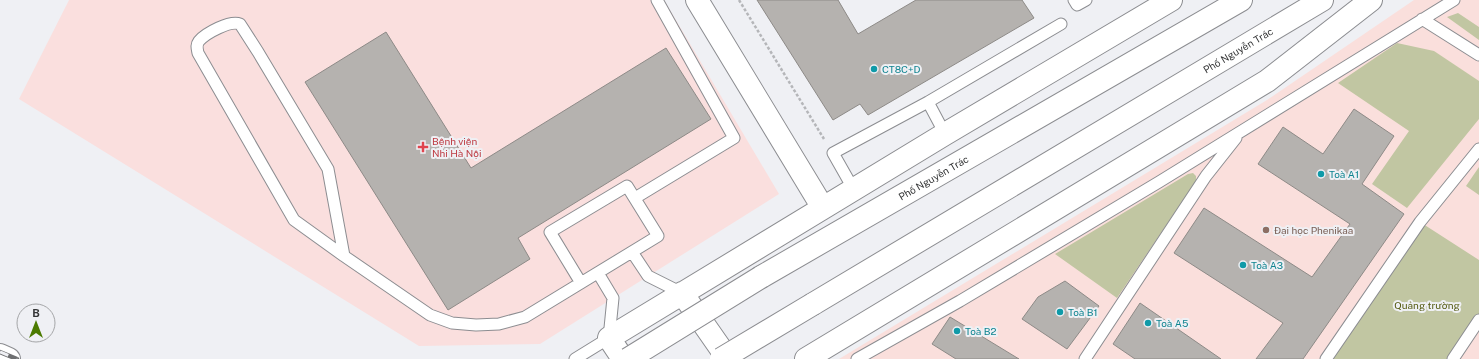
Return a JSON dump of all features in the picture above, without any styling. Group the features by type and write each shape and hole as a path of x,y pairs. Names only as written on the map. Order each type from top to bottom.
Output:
{"street":[{"path":"697,0 823,208"},
{"path":"623,359 609,338 1171,0"},
{"name":"Phố Nguyễn Trác","path":"628,359 761,277 1241,0"},
{"name":"Phố Nguyễn Trác","path":"722,359 1322,0"},
{"path":"806,359 1267,81 1371,0"},
{"path":"682,293 728,359"},
{"path":"0,355 9,359"}],"lane":[{"path":"635,198 734,138 657,0"},
{"path":"1074,0 1077,5 1086,0"},
{"path":"857,359 960,301 1240,132 1452,1"},
{"path":"1422,19 1479,55"},
{"path":"344,256 328,169 240,24 228,23 200,40 197,46 198,53 294,220 344,256 430,315 452,323 476,326 499,324 525,317 598,273 658,236 627,186 550,232 581,283"},
{"path":"854,190 833,153 928,102 1061,24"},
{"path":"928,102 946,134"},
{"path":"1085,359 1206,176 1240,132"},
{"path":"1326,359 1420,222 1479,149"},
{"path":"632,252 648,276 682,293"},
{"path":"575,359 609,338 613,298 598,273"},
{"path":"1453,359 1479,320"}],"path":[{"path":"739,0 833,153"}],"shaded area":[{"name":"Bệnh viện Nhi Hà Nội","path":"69,0 664,0 779,194 540,344 419,346 19,99"},
{"name":"Đại học Phenikaa","path":"1414,0 1479,0 1479,359 839,359 1267,100"}],"green space":[{"path":"1458,13 1479,27 1479,40 1447,17"},
{"path":"1397,43 1434,51 1479,81 1479,119 1407,208 1372,184 1409,131 1338,83"},
{"path":"1479,167 1479,195 1466,186"},
{"path":"1193,173 1196,176 1196,181 1117,298 1055,254 1188,174"},
{"name":"Quảng trường","path":"1420,222 1479,260 1479,320 1453,359 1326,359"}],"building":[{"name":"CT8C+D","path":"757,0 838,0 858,34 916,0 1022,0 1034,18 868,115 860,104 833,120"},
{"path":"386,32 471,168 666,48 711,119 518,238 530,259 448,310 305,82"},
{"path":"1354,109 1394,136 1362,184 1404,214 1303,359 1256,359 1283,323 1174,253 1204,208 1312,277 1350,224 1258,164 1283,127 1323,154"},
{"name":"Toà B1","path":"1065,281 1099,306 1067,349 1022,319 1038,297"},
{"name":"Toà A5","path":"1140,303 1221,359 1135,359 1113,344"},
{"name":"Toà B2","path":"950,317 1019,359 956,359 932,344"}],"railway":[{"path":"0,352 17,359"}],"place":[{"name":"CT8C+D","path":"874,69"},
{"name":"Bệnh viện Nhi Hà Nội","path":"423,147"},
{"name":"Toà A1","path":"1321,174"},
{"name":"Đại học Phenikaa","path":"1266,230"},
{"name":"Toà A3","path":"1243,265"},
{"name":"Toà B1","path":"1060,312"},
{"name":"Toà A5","path":"1148,323"},
{"name":"Toà B2","path":"957,331"}]}
